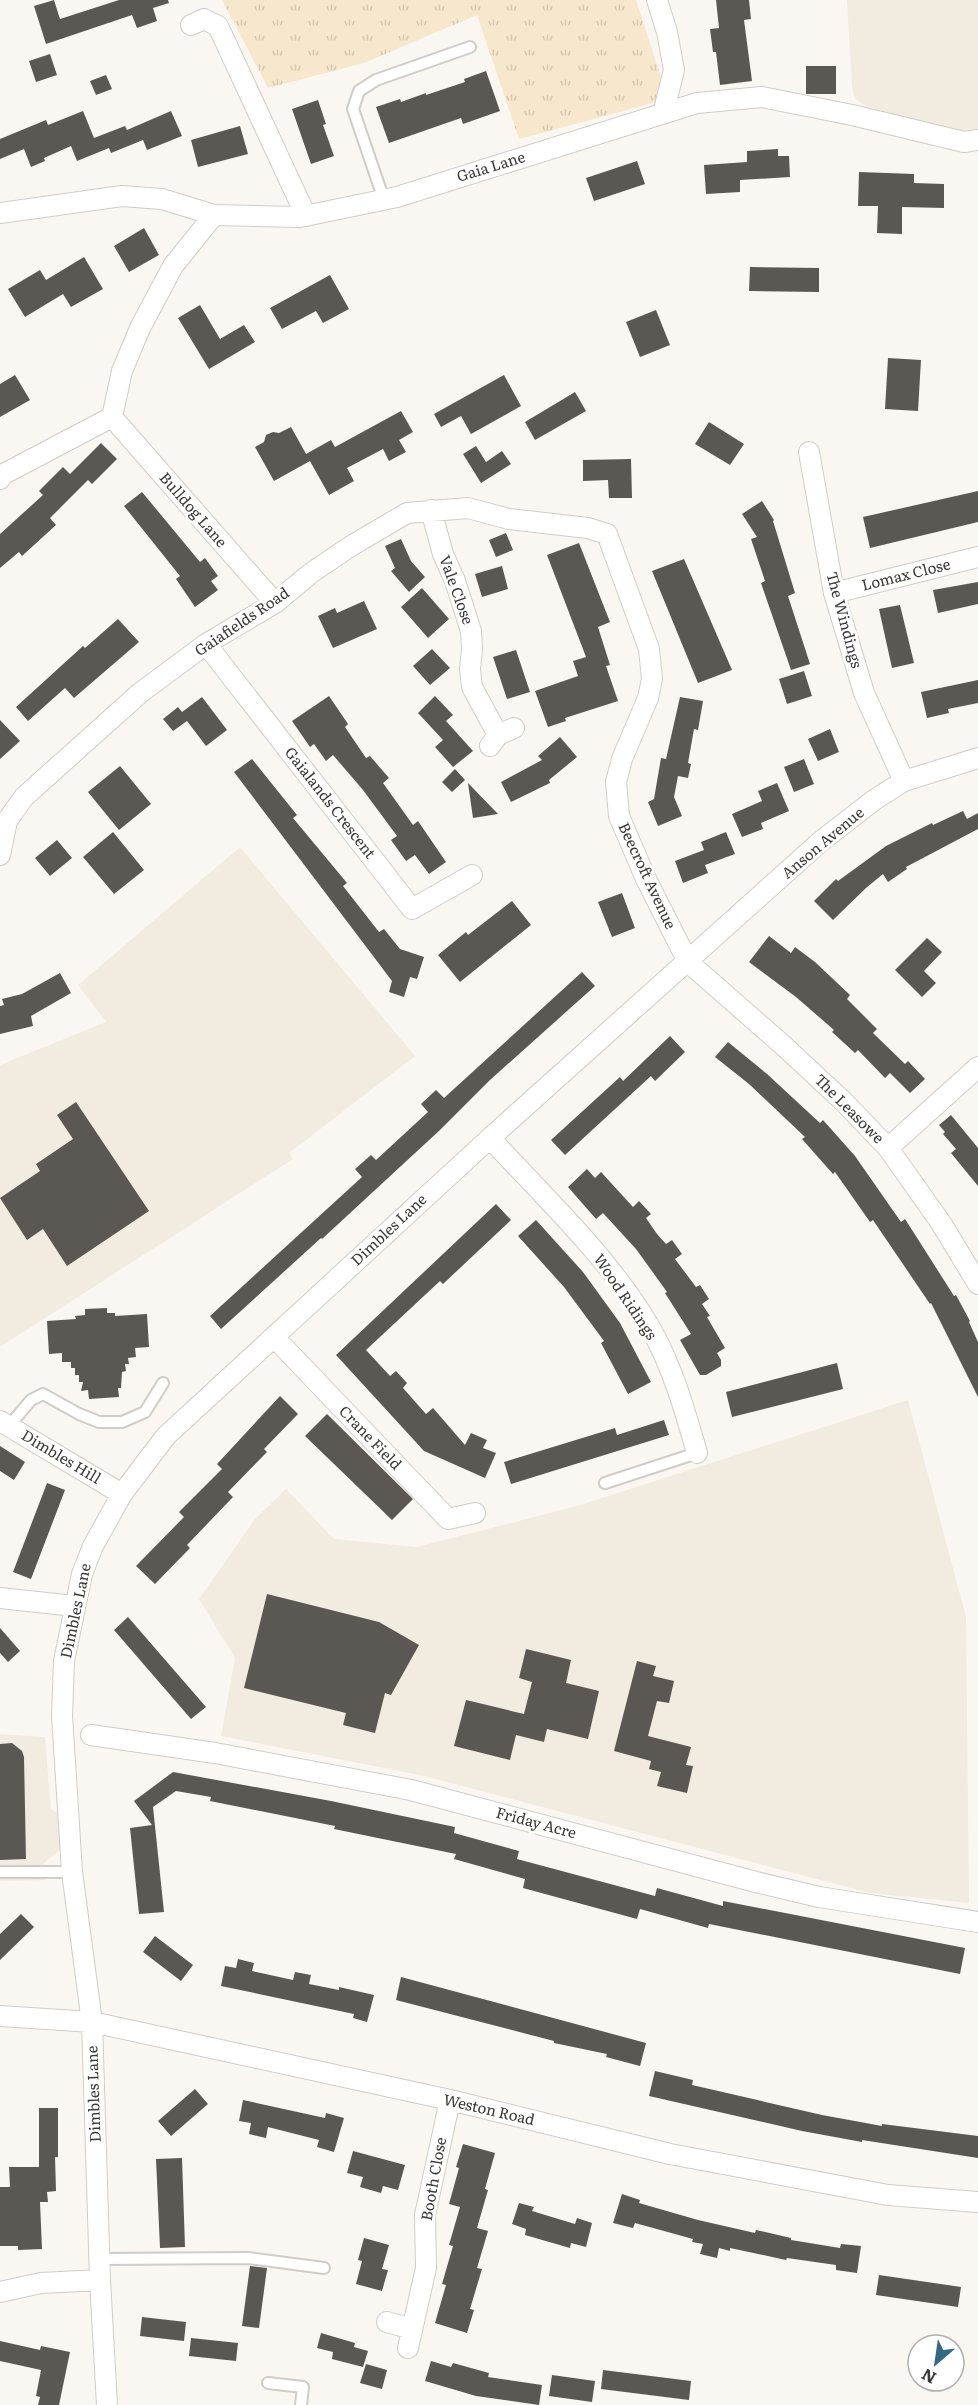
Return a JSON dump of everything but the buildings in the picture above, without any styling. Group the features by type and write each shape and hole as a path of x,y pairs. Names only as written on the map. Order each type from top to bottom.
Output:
{"street":[{"path":"657,0 668,32 674,70 663,114"},
{"path":"191,25 204,19 218,26 306,216"},
{"name":"Gaia Lane","path":"0,213 122,195 162,199 214,215 306,216 384,200 697,103 762,97 852,115 964,142 978,140"},
{"path":"1,476 112,417 122,371 141,328 173,267 214,215"},
{"name":"Bulldog Lane","path":"112,417 275,603"},
{"name":"The Windings","path":"809,452 834,592 864,693 904,781"},
{"name":"Gaiafields Road","path":"0,855 4,818 57,766 140,693 207,644 275,603 311,573 351,546 407,513 468,508 509,519 588,528"},
{"name":"Vale Close","path":"431,510 443,554 455,581 471,632 472,687 501,736"},
{"name":"Beecroft Avenue","path":"588,528 607,534 648,649 652,679 648,698 621,759 616,782 619,816 646,879 687,962"},
{"name":"Lomax Close","path":"834,592 978,557"},
{"name":"Gaialands Crescent","path":"207,644 412,909 472,875"},
{"name":"Anson Avenue","path":"687,962 820,842 874,800 904,781 978,758"},
{"name":"Dimbles Lane","path":"107,2405 100,2280 92,2022 72,1872 62,1716 64,1660 82,1574 93,1546 122,1494 166,1436 490,1138 687,962"},
{"name":"The Leasowe","path":"687,962 785,1047 844,1102 888,1148 941,1223 978,1284"},
{"path":"888,1148 978,1067"},
{"name":"Wood Ridings","path":"490,1138 606,1264 651,1330 681,1395 697,1453"},
{"name":"Crane Field","path":"274,1337 448,1520 475,1513"},
{"name":"Dimbles Hill","path":"5,1424 122,1494"},
{"path":"0,1598 74,1606"},
{"name":"Friday Acre","path":"62,1716 91,1736"},
{"name":"Friday Acre","path":"63,1743 91,1736 215,1753 411,1790 798,1892 955,1920 978,1922"},
{"name":"Weston Road","path":"0,2016 92,2022 450,2100 670,2154 888,2195 978,2202"},
{"name":"Booth Close","path":"387,2322 410,2338 426,2268 425,2215 450,2100"},
{"path":"0,2292 41,2283 100,2280"}],"lane":[{"path":"384,200 353,109 359,91 375,80 470,47"},
{"path":"5,1424 31,1400 43,1394 78,1414 99,1422 122,1422 145,1412 163,1383"},
{"path":"605,1482 697,1453"},
{"path":"0,1872 72,1872"},
{"path":"100,2259 248,2258 324,2268"},
{"path":"268,2383 303,2387 301,2405"}],"shaded area":[{"path":"847,0 978,0 978,129 950,132 862,104 855,98 852,87"},
{"path":"240,847 415,1056 289,1153 293,1159 0,1347 0,1065 106,1022 78,985"},
{"path":"908,1400 966,1617 969,1903 870,1893 420,1775 221,1736 235,1658 199,1599 255,1519 286,1489 334,1539 417,1547 577,1506"},
{"path":"0,1734 45,1737 51,1809 63,1816 61,1849 44,1863 45,1880 0,1881"}],"green space":[{"path":"222,0 636,0 668,99 519,139 477,15 364,63 268,88"}]}
